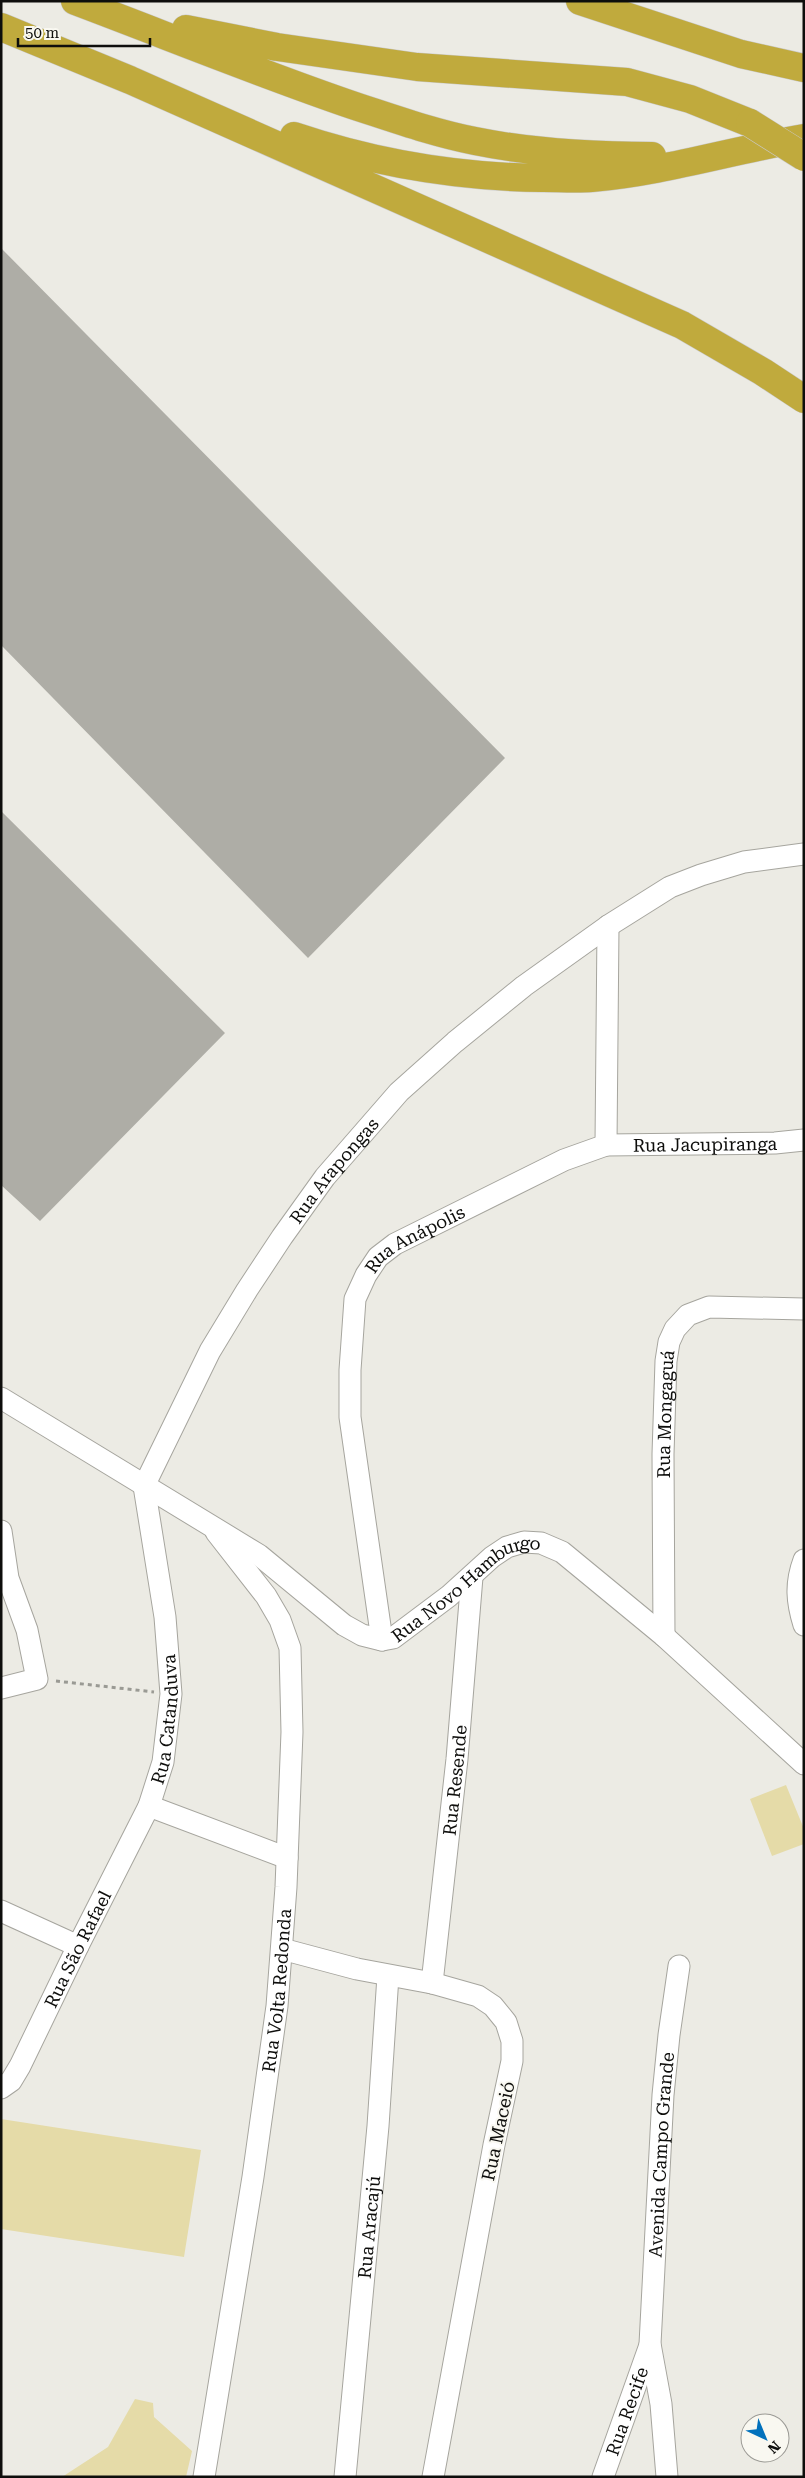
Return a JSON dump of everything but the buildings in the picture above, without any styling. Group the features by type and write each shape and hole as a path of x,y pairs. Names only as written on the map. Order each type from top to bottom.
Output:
{"highway":[{"path":"75,1 314,92 405,122 473,141 526,150 596,156 662,156 741,149"},
{"path":"580,1 741,54 804,68"},
{"path":"114,16 277,47 417,67 628,82 690,99 750,123 804,158"},
{"path":"1,27 130,80 682,325 763,372 804,399"},
{"path":"130,80 316,143 378,160 446,172 515,178 590,178 648,171 741,149 804,138"}],"street":[{"name":"Rua Arapongas","path":"144,1486 210,1350 282,1237 325,1178 399,1092 455,1042 524,986 608,926 670,887 700,875 744,862 804,854"},
{"path":"606,1145 608,926"},
{"name":"Rua Jacupiranga","path":"606,1145 774,1143 804,1140"},
{"name":"Rua Anápolis","path":"382,1640 350,1416 355,1308 362,1283 378,1258 395,1244 564,1160 606,1145"},
{"name":"Rua Mongaguá","path":"664,1636 663,1454 666,1362 669,1342 675,1329 688,1315 709,1307 804,1309"},
{"name":"Rua Novo Hamburgo","path":"1,1398 144,1486 260,1554 344,1625 362,1635 382,1640 393,1638 412,1625 472,1576 492,1557 507,1547 524,1542 541,1543 562,1552 664,1636 804,1764"},
{"name":"Rua Catanduva","path":"144,1486 164,1617 171,1694 163,1762 149,1806 287,1858"},
{"name":"Rua Volta Redonda","path":"204,2477 253,2177 277,2006 287,1858 292,1732 290,1648 280,1620 266,1596 210,1524"},
{"path":"1,1531 8,1578 27,1630 38,1679 1,1688"},
{"path":"804,1560 796,1589 804,1626"},
{"name":"Rua Resende","path":"432,1983 457,1759 472,1576"},
{"name":"Rua São Rafael","path":"1,2088 11,2081 20,2066 149,1806"},
{"path":"1,1911 78,1946"},
{"name":"Rua Maceió","path":"282,1949 388,1976 432,1983 478,1996 493,2006 506,2022 512,2041 512,2061 494,2145 433,2477"},
{"name":"Avenida Campo Grande","path":"650,2344 663,2095 668,2035 679,1966"},
{"name":"Rua Aracajú","path":"345,2477 378,2126 388,1976"},
{"path":"650,2344 661,2404 667,2477"},
{"name":"Rua Recife","path":"604,2477 650,2344"},
{"path":"631,2398 661,2404"}],"path":[{"path":"38,1679 171,1694"}],"shaded area":[{"path":"786,1785 804,1829 804,1844 772,1856 750,1799"},
{"path":"1,2119 201,2150 184,2257 1,2229"},
{"path":"135,2399 153,2403 154,2417 192,2451 186,2477 62,2477 108,2447"}]}
